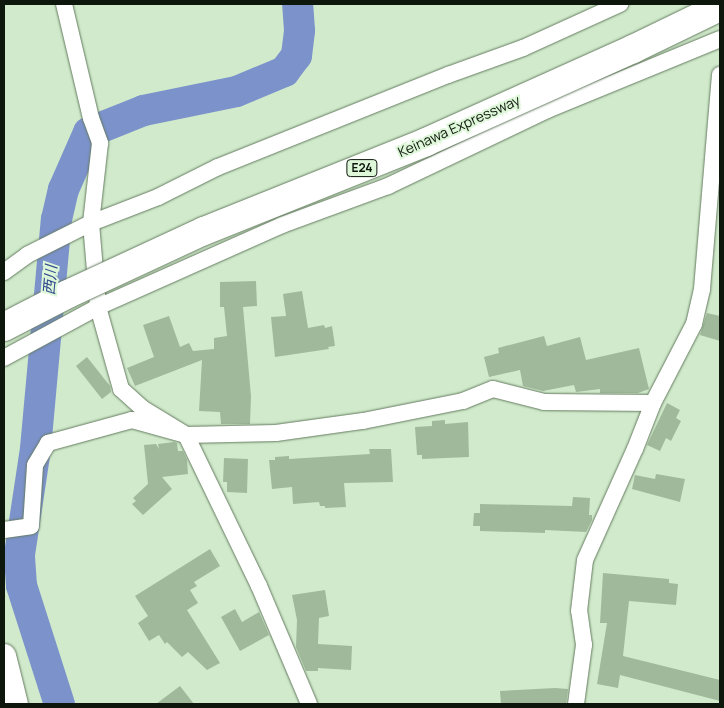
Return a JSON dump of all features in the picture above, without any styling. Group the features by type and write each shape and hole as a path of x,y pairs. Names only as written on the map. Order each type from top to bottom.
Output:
{"highway":[{"name":"Keinawa Expressway","path":"4,327 68,294 204,231 426,142 633,49 720,7"}],"street":[{"path":"64,4 91,118 100,143 91,223 98,307 121,389 142,408 186,435 259,586 309,704"},
{"path":"4,272 27,256 91,223 158,198 227,164 448,75 523,48 620,4"},
{"path":"4,358 98,307 282,225 388,186 547,110 720,39"},
{"path":"576,704 584,645 579,611 585,560 635,449 652,403 694,324 702,289 720,75"},
{"path":"4,530 31,526 35,465 48,444 132,420 186,435 276,433 363,421 463,401 493,389 544,402 652,403"},
{"path":"4,656 16,704"}],"building":[{"path":"256,281 257,306 243,307 251,396 250,424 221,424 220,412 199,411 202,360 135,386 127,368 154,357 143,325 169,316 180,347 189,343 193,351 214,349 214,338 227,336 224,307 220,307 220,282"},
{"path":"302,291 308,328 324,325 325,328 332,326 335,346 328,347 329,349 275,357 271,317 286,316 283,294"},
{"path":"707,313 720,316 720,341 700,335"},
{"path":"544,336 547,346 580,337 586,360 639,348 649,389 638,393 600,393 600,389 576,392 574,385 543,391 523,386 520,370 489,377 484,357 499,353 498,348"},
{"path":"87,357 110,386 111,392 102,399 76,366"},
{"path":"667,403 680,410 676,418 681,421 671,441 666,438 660,451 647,445"},
{"path":"445,420 445,424 468,422 469,457 422,459 422,455 417,455 415,427 432,426 432,421"},
{"path":"177,443 178,451 183,451 187,460 188,474 162,477 172,489 143,515 132,504 136,501 133,498 148,484 144,445 156,444 159,449 158,444"},
{"path":"369,449 391,449 393,482 344,483 346,507 325,508 325,506 320,506 319,502 293,504 292,487 272,489 269,460 275,460 275,457 289,456 289,459 370,454"},
{"path":"224,458 248,459 247,493 227,492 227,482 223,482"},
{"path":"656,474 685,479 680,502 632,489 635,475 655,479"},
{"path":"573,497 590,498 589,515 592,515 592,520 586,532 545,530 545,533 480,531 480,526 473,526 474,513 480,513 480,504 572,506"},
{"path":"210,549 220,566 194,582 197,586 190,590 198,603 187,610 220,663 207,670 188,652 182,657 167,642 165,644 159,635 149,641 138,623 148,616 135,596"},
{"path":"603,573 669,579 669,583 678,584 676,605 629,601 623,656 720,680 720,701 620,675 618,688 597,684 607,623 600,623"},
{"path":"325,590 329,616 319,618 318,644 352,646 351,670 318,668 318,671 306,671 296,647 297,620 292,595"},
{"path":"235,609 242,622 259,612 269,635 240,651 221,617"},
{"path":"180,686 194,704 156,704"},
{"path":"568,689 566,704 501,704 500,691"}],"waterway":[{"name":"西川","path":"59,704 21,585 19,554 35,448 56,219 63,189 88,132 143,110 236,91 284,71 296,55 299,30 297,4"}]}
